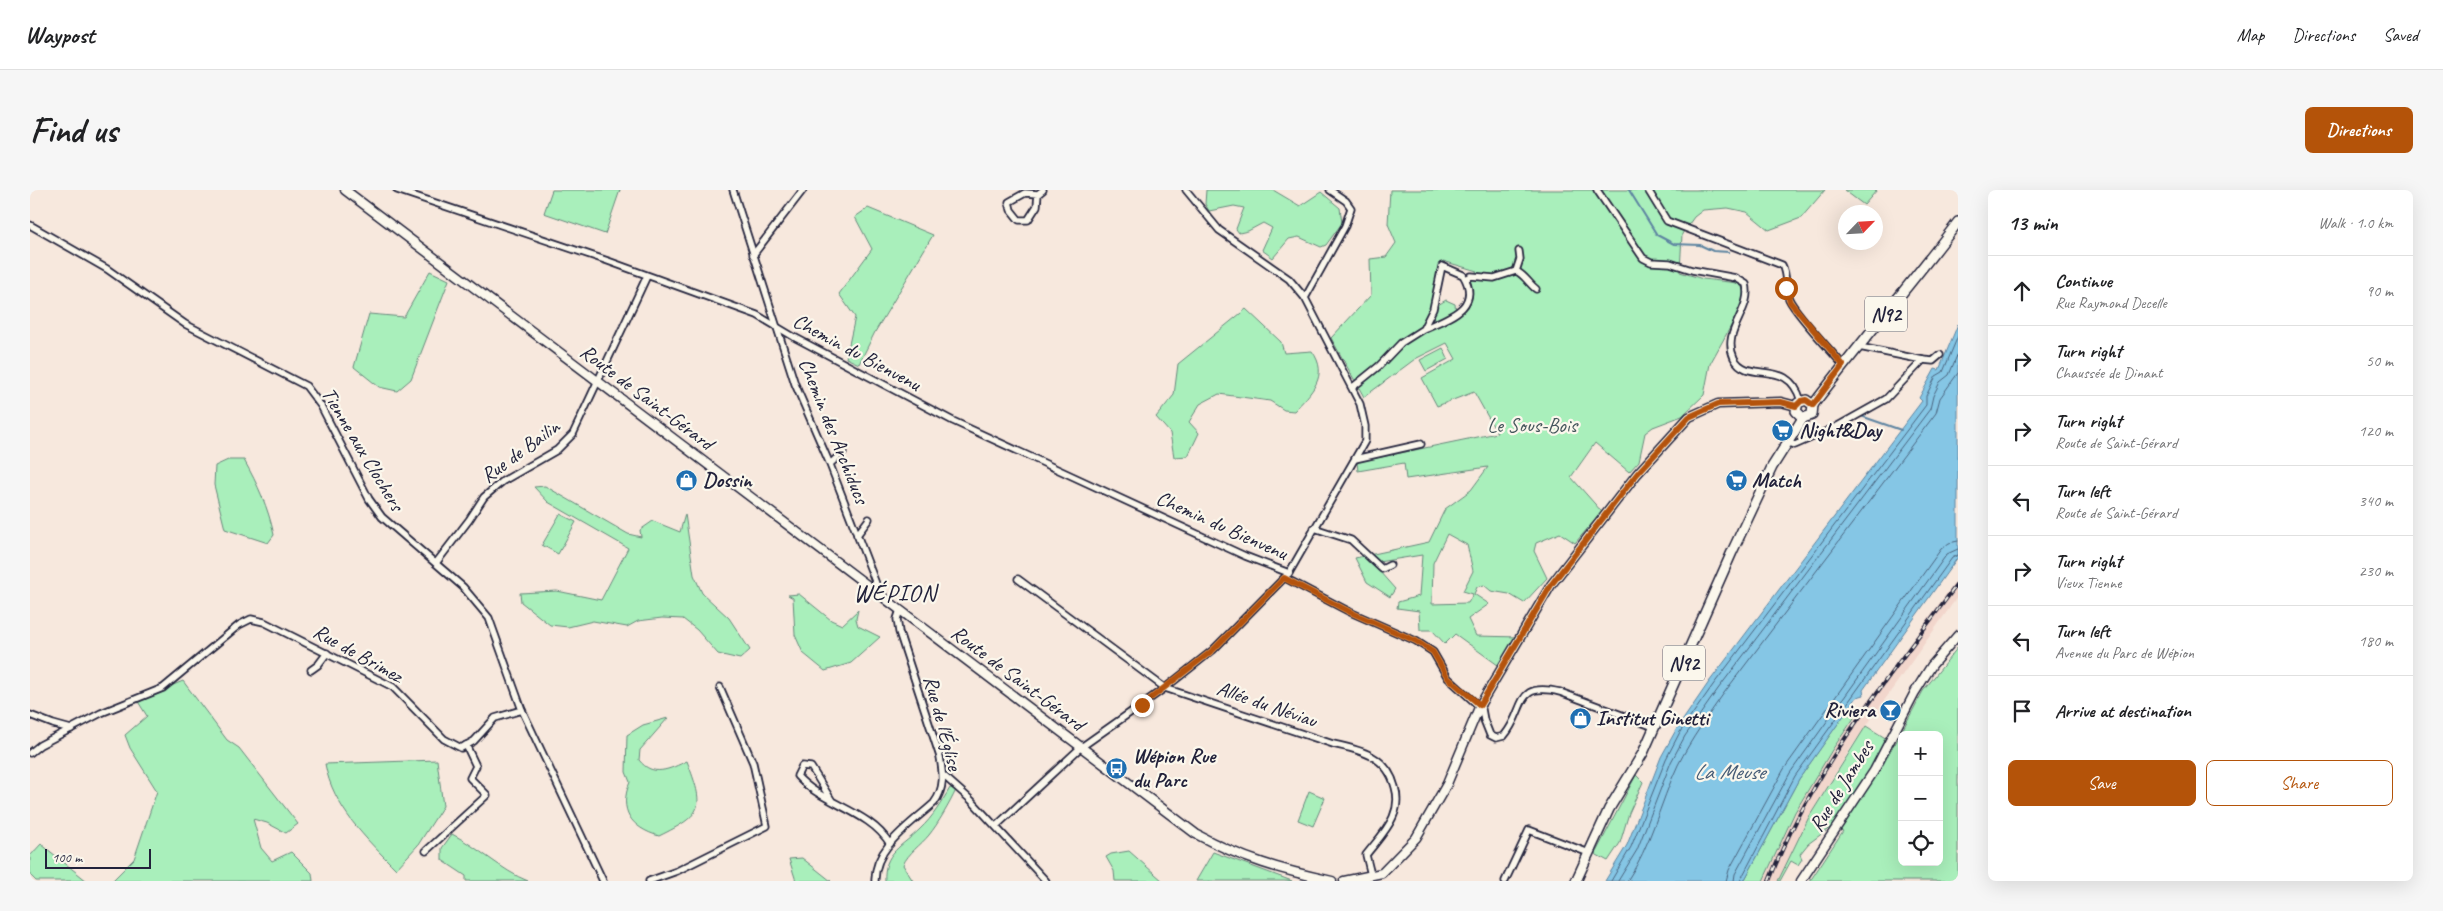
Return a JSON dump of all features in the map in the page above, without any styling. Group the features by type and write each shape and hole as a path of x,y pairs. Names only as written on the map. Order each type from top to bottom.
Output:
{"main road":[{"name":"Route de Saint-Gérard","path":"345,190 1196,834 1216,845 1273,868 1332,881"},
{"name":"N92","path":"1576,881 1609,809 1643,753 1732,552 1786,442 1803,418 1812,415 1813,405 1843,365 1958,222"},
{"path":"1344,881 1382,873 1416,838 1447,784 1480,705 1551,585 1637,474 1689,417 1718,404 1799,403 1806,400 1813,405"},
{"path":"1799,403 1796,411 1803,418"},
{"name":"Rue de Jambes","path":"1801,881 1874,771 1915,692 1932,665 1958,635"}],"street":[{"name":"Chemin du Bienvenu","path":"398,190 757,315 954,421 1245,556 1287,576 1350,612 1416,641 1433,652 1448,678 1480,705"},
{"name":"Chemin des Archiducs","path":"733,190 795,384 830,464 881,596"},
{"path":"753,255 803,190"},
{"path":"996,826 1080,748 1165,688 1213,650 1287,576 1365,441 1365,426 1360,404 1353,387 1305,298 1289,279 1219,230 1186,190"},
{"path":"1305,298 1345,226 1351,208 1346,201 1330,190"},
{"path":"1598,190 1643,258 1651,262 1670,263 1692,270 1736,278 1746,284 1746,301 1731,333 1733,356 1736,362 1753,372 1781,375 1794,383 1799,403"},
{"path":"1648,190 1667,220 1782,265 1786,276 1786,288 1790,302 1843,365"},
{"path":"1041,192 1037,206 1028,220 1019,220 1010,210 1009,202 1025,193 1041,192"},
{"name":"Tienne aux Clochers","path":"30,225 107,269 185,324 306,386 321,406 369,499 382,517 463,587 489,618 522,710"},
{"path":"1516,271 1520,259 1519,252"},
{"path":"1353,387 1401,343 1422,329 1456,313 1466,303 1469,289 1463,275 1442,266 1433,309 1422,329"},
{"path":"1466,279 1471,276 1494,278 1516,271 1525,275 1528,283 1536,289"},
{"name":"Rue de Bailin","path":"436,564 484,497 503,481 567,443 577,426 647,276"},
{"path":"1859,347 1933,361 1940,355"},
{"path":"1786,442 1795,445 1836,427 1886,399 1923,360"},
{"path":"1355,459 1421,444"},
{"path":"830,464 843,452"},
{"path":"857,535 869,519"},
{"path":"1314,528 1351,540 1382,569 1390,565"},
{"name":"Allée du Néviau","path":"1018,579 1165,688 1333,744 1360,751 1381,761 1388,768 1394,783 1396,807 1390,822 1366,855 1371,875"},
{"name":"Rue de l'Église","path":"875,881 880,857 890,844 934,803 944,776 940,757 899,632 897,619 900,610"},
{"name":"Rue de Brimez","path":"30,753 40,745 101,713 163,688 239,625 251,620 264,622 393,687 444,740 461,748 466,745"},
{"path":"311,670 318,665 327,653"},
{"path":"649,881 677,871 767,826 753,763 720,687"},
{"path":"1480,705 1490,735 1496,738 1504,736 1509,730 1518,714 1524,696 1530,691 1545,688 1654,727"},
{"path":"426,851 487,795 470,778 476,766 466,745 474,741 495,718 522,710 528,728 603,881"},
{"path":"30,715 71,729"},
{"path":"832,801 811,767 802,766 797,776 809,789 876,826 890,844"},
{"path":"944,776 996,826 1046,881"},
{"path":"1505,881 1529,830 1588,853"}],"shaded area":[{"path":"1958,578 1958,596 1850,749 1809,817 1778,881 1763,881 1795,812 1832,750"}],"green space":[{"path":"552,190 620,190 605,234 544,213"},
{"path":"1206,190 1273,190 1300,206 1321,192 1340,208 1342,223 1326,245 1321,247 1299,237 1289,239 1273,258 1262,250 1272,228 1263,223 1248,231 1239,233 1236,229 1244,208 1234,206 1209,211 1205,204"},
{"name":"Le Sous-Bois","path":"1390,190 1825,190 1801,218 1769,230 1747,212 1728,208 1703,210 1694,217 1682,234 1680,272 1703,279 1737,283 1742,287 1744,295 1743,304 1710,364 1704,395 1682,416 1653,427 1645,433 1639,461 1629,472 1595,443 1571,477 1602,512 1575,543 1560,533 1536,543 1534,551 1547,578 1524,603 1509,594 1491,591 1484,585 1477,587 1474,594 1489,604 1468,619 1476,636 1520,637 1502,668 1455,634 1445,644 1432,630 1420,630 1419,611 1397,608 1398,602 1419,596 1422,555 1372,563 1395,589 1390,597 1367,582 1355,558 1429,542 1445,509 1471,490 1488,467 1406,479 1404,463 1358,471 1357,462 1497,433 1474,392 1437,406 1422,378 1456,359 1447,343 1415,359 1364,397 1331,338 1371,295 1370,259 1386,257 1396,243 1388,224","holes":["1443,261 1477,271 1466,279 1466,303 1456,312 1455,304 1446,300 1433,308","1447,534 1467,545 1473,571 1463,591 1473,594 1468,603 1432,604 1433,563"]},
{"path":"1844,190 1877,190 1864,205"},
{"path":"868,208 933,235 875,332 859,364 846,358 855,317 839,294 872,249 855,217"},
{"path":"430,271 449,280 411,379 397,391 379,387 354,367 369,314 404,317"},
{"path":"1246,309 1281,342 1284,353 1312,351 1319,368 1316,384 1307,398 1294,411 1284,410 1270,401 1219,394 1200,404 1189,422 1199,433 1188,456 1174,457 1170,433 1156,417 1174,395 1178,364"},
{"path":"1443,348 1448,359 1426,371 1420,360"},
{"path":"228,460 244,460 254,478 272,525 274,535 268,543 225,529 214,485 215,466"},
{"path":"545,486 628,534 641,537 640,530 653,521 680,532 685,514 694,575 702,593 729,618 750,650 740,659 718,654 697,630 683,619 662,618 638,621 627,627 593,621 568,627 550,625 521,602 520,593 557,591 601,600 628,548 548,502 534,487"},
{"path":"560,514 576,522 558,554 542,545"},
{"path":"799,594 831,620 842,625 858,610 856,619 858,626 880,637 851,663 825,671 803,653 795,635 793,598 788,595"},
{"path":"1958,647 1958,881 1810,881 1843,831 1831,827 1808,844 1800,854 1802,859 1798,865 1791,861 1780,881 1778,881 1809,817 1866,726 1895,744 1898,738 1898,866 1943,866 1943,731 1902,731 1923,691"},
{"path":"183,681 227,740 239,748 298,824 286,833 267,823 253,819 261,848 272,861 291,852 312,873 313,881 112,881 134,859 157,791 130,748 125,735 147,716 137,700"},
{"path":"1846,712 1854,718 1832,750 1795,812 1763,881 1744,881 1799,779"},
{"path":"668,718 640,750 639,760 644,766 656,770 668,769 687,761 697,789 698,800 697,808 685,822 659,836 649,833 634,823 627,809 627,792 630,782 626,772 627,735 643,725"},
{"path":"437,760 443,806 418,845 396,869 362,834 343,808 329,780 325,764"},
{"path":"1636,775 1643,782 1629,813 1620,843 1608,861 1595,854"},
{"path":"950,788 956,790 940,819 903,865 913,881 885,881 887,863 895,850 929,820"},
{"path":"1309,791 1325,798 1313,826 1298,820"},
{"path":"452,834 518,877 528,881 466,881 466,876 442,860 442,848"},
{"path":"41,844 87,881 36,881 30,875 30,856"},
{"path":"1129,851 1163,881 1115,881 1114,871 1106,857 1111,854"},
{"path":"1213,852 1292,881 1196,881"},
{"path":"802,858 831,881 796,881 789,859"}],"water":[{"name":"La Meuse","path":"1958,324 1958,557 1863,690 1864,695 1857,697 1799,779 1744,881 1605,881 1627,845 1661,757 1676,730 1709,682 1922,401 1919,398 1935,369 1939,370"}],"waterway":[{"path":"1629,190 1657,235 1674,244 1700,245 1713,251 1729,252"},
{"path":"1861,416 1901,430"}],"railway":[{"path":"1769,881 1787,840 1829,763 1853,726 1958,583"}],"place":[{"name":"Night&Day","path":"1783,430"},
{"name":"Dossin","path":"687,480"},
{"name":"Match","path":"1736,480"},
{"name":"Riviera","path":"1891,710"},
{"name":"Institut Ginetti","path":"1580,718"},
{"name":"Wépion Rue du Parc","path":"1117,768"}],"district":[{"name":"WÉPION","path":"895,593"}],"route":[{"path":"1142,705 1213,650 1284,578 1350,612 1416,641 1433,652 1448,678 1475,703 1480,705 1551,585 1637,474 1689,417 1718,404 1781,402 1796,406 1801,401 1806,400 1813,405 1843,365 1790,302 1786,288"}]}
